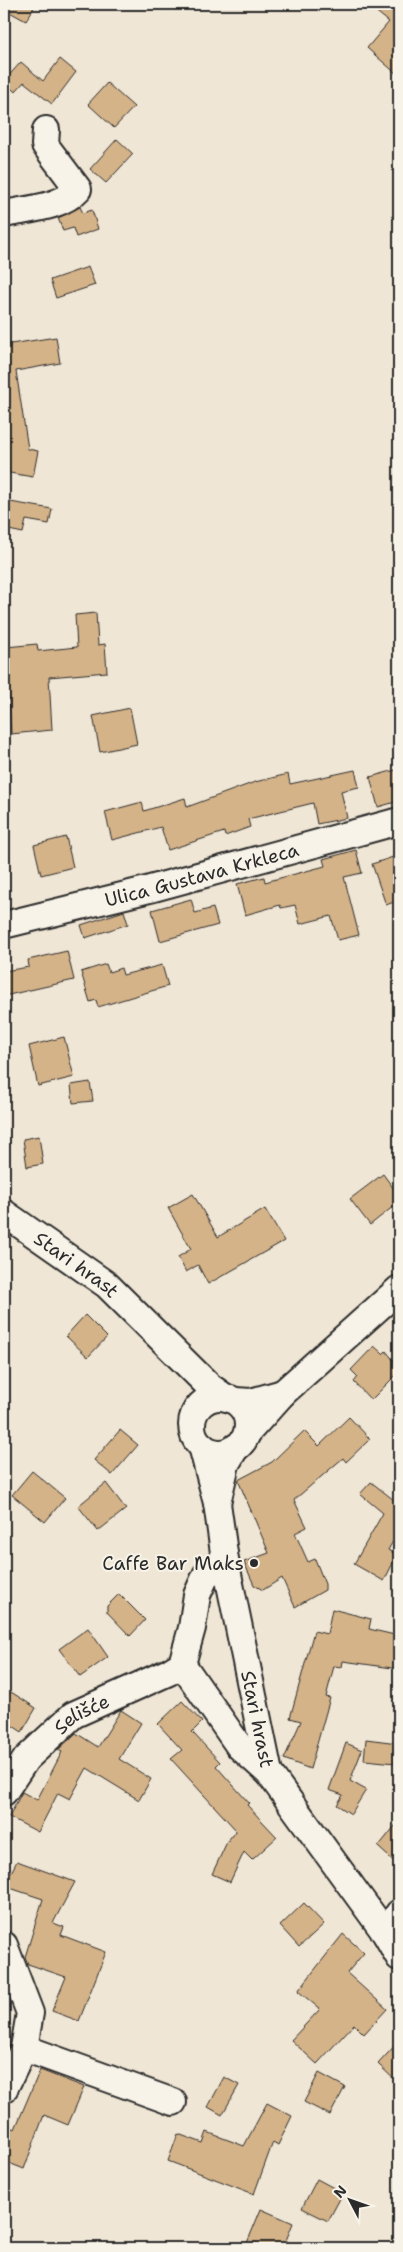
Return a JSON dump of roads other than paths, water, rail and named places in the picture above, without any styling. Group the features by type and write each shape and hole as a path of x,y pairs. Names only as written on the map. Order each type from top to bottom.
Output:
{"street":[{"path":"4,214 49,205 70,198 78,190 45,145 46,130"},
{"name":"Ulica Gustava Krkleca","path":"4,925 150,889 399,821"},
{"name":"Stari hrast","path":"4,1213 107,1285 209,1386 231,1400"},
{"name":"Stari hrast","path":"217,1504 226,1464 241,1440 283,1393 399,1289"},
{"name":"Stari hrast","path":"144,1320 171,1360 191,1398 195,1412"},
{"path":"231,1400 246,1415 241,1440 219,1453 202,1446 193,1430 195,1412 208,1400 231,1400 250,1402 283,1393"},
{"name":"Stari hrast","path":"202,1446 217,1504 225,1560 269,1773 392,1924 399,1957"},
{"path":"225,1560 206,1575 197,1594 192,1628 182,1664 240,1746 269,1773"},
{"name":"Selišće","path":"4,1792 26,1759 73,1716 170,1672 182,1664"},
{"path":"4,1945 30,2013 24,2048 4,2089"},
{"path":"24,2048 173,2102"}],"place":[{"name":"Caffe Bar Maks","path":"254,1563"}]}
